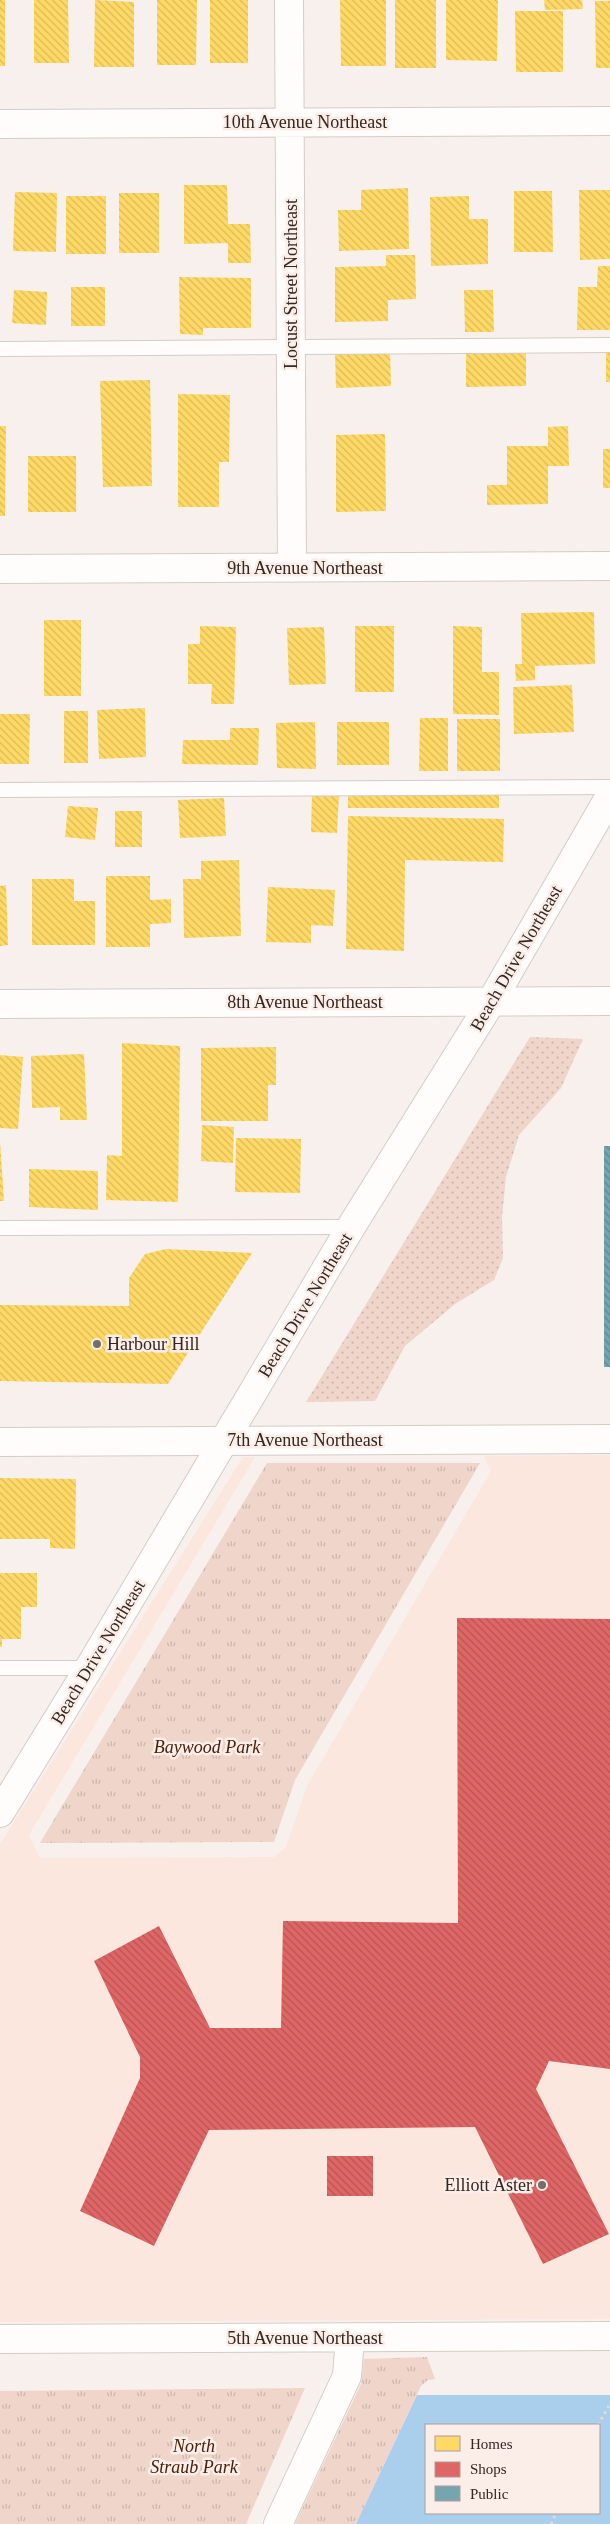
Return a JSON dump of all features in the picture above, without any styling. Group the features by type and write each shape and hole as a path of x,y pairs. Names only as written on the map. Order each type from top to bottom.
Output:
{"street":[{"name":"Locust Street Northeast","path":"289,0 292,568"},
{"name":"10th Avenue Northeast","path":"0,124 610,121"},
{"name":"9th Avenue Northeast","path":"0,569 610,566"},
{"name":"Beach Drive Northeast","path":"0,1813 89,1668 352,1227 491,1002 610,796"},
{"name":"8th Avenue Northeast","path":"0,1004 610,1001"},
{"name":"7th Avenue Northeast","path":"0,1442 610,1438"},
{"name":"5th Avenue Northeast","path":"0,2339 610,2336"},
{"path":"278,2524 347,2376 350,2338"}],"lane":[{"path":"0,349 610,345"},
{"path":"0,790 610,787"},
{"path":"0,1228 352,1227"},
{"path":"0,1668 89,1668"}],"path":[{"path":"599,2424 610,2404"}],"shaded area":[{"path":"610,1455 610,2319 0,2322 0,1844 243,1457 255,1457 29,1835 40,1858 274,1857 286,1847 307,1786 491,1471 484,1456"}],"green space":[{"path":"530,1037 583,1039 561,1088 519,1135 506,1177 502,1217 503,1258 494,1280 455,1304 405,1346 375,1401 306,1402"},
{"name":"Baywood Park","path":"267,1463 480,1463 295,1780 274,1842 40,1843"},
{"path":"427,2357 435,2379 428,2380 421,2386 356,2524 295,2524 361,2384 364,2359"},
{"name":"North Straub Park","path":"305,2388 246,2524 0,2524 0,2391"}],"water":[{"path":"417,2395 610,2395 610,2524 356,2524"}],"building: Homes":[{"path":"0,0 5,0 5,66 0,66"},
{"path":"34,0 68,0 69,63 34,63"},
{"path":"95,0 134,2 134,67 94,67"},
{"path":"157,0 197,0 196,65 157,65"},
{"path":"210,0 248,0 248,63 210,63"},
{"path":"340,0 386,0 386,66 341,66"},
{"path":"395,0 436,0 436,68 395,68"},
{"path":"446,0 498,0 497,61 446,60"},
{"path":"544,0 582,0 583,9 545,10"},
{"path":"595,1 610,1 610,68 596,68"},
{"path":"515,11 563,11 563,72 516,72"},
{"path":"184,185 227,185 228,224 250,224 251,263 228,263 228,243 184,244"},
{"path":"408,188 409,249 339,251 338,210 361,210 361,190"},
{"path":"579,190 610,190 610,259 580,260"},
{"path":"514,191 552,191 553,252 514,252"},
{"path":"15,192 57,193 56,252 13,251"},
{"path":"119,193 159,193 159,253 119,253"},
{"path":"66,196 106,196 106,254 66,254"},
{"path":"469,196 469,219 488,219 488,264 431,266 430,197"},
{"path":"386,255 415,255 416,299 388,300 388,321 335,322 335,267 386,266"},
{"path":"598,266 610,266 610,330 577,330 578,287 597,287"},
{"path":"179,277 251,278 251,328 203,328 203,335 180,334"},
{"path":"71,287 105,287 105,326 71,326"},
{"path":"14,290 47,292 46,325 12,323"},
{"path":"464,290 493,290 494,332 465,332"},
{"path":"606,350 610,350 610,382 606,382"},
{"path":"390,351 391,386 336,388 335,353"},
{"path":"526,353 526,386 466,387 466,354"},
{"path":"150,380 152,486 103,487 100,381"},
{"path":"178,394 230,395 229,462 219,462 219,507 178,507"},
{"path":"0,426 6,426 5,516 0,516"},
{"path":"568,426 569,466 548,466 548,504 487,505 487,485 507,485 507,446 548,446 548,427"},
{"path":"385,434 386,511 336,512 336,435"},
{"path":"603,449 610,449 610,488 603,488"},
{"path":"28,456 76,456 76,512 28,512"},
{"path":"594,612 595,664 535,666 535,680 516,681 515,664 522,664 521,613"},
{"path":"44,620 81,620 81,696 44,696"},
{"path":"200,626 236,627 234,704 211,704 212,684 188,684 188,644 200,644"},
{"path":"355,626 394,626 394,692 355,692"},
{"path":"453,626 482,627 482,672 499,672 499,715 453,714"},
{"path":"324,627 326,684 289,685 287,628"},
{"path":"572,685 574,732 514,734 513,687"},
{"path":"145,708 146,757 99,759 97,710"},
{"path":"64,711 88,711 88,763 64,763"},
{"path":"0,714 30,714 29,764 0,764"},
{"path":"420,718 448,718 448,771 419,771"},
{"path":"457,719 500,719 500,771 457,771"},
{"path":"315,722 316,769 277,768 276,723"},
{"path":"337,722 389,722 389,765 337,765"},
{"path":"230,728 259,728 258,765 182,764 183,740 230,740"},
{"path":"348,792 499,793 499,808 348,808"},
{"path":"312,794 339,795 337,833 311,832"},
{"path":"224,798 226,836 180,838 178,800"},
{"path":"68,806 98,808 95,840 65,837"},
{"path":"115,811 142,811 142,847 115,847"},
{"path":"348,816 504,819 503,862 405,860 404,951 346,949"},
{"path":"239,860 241,936 184,938 183,879 201,879 201,861"},
{"path":"106,876 150,876 150,900 171,899 171,923 150,924 150,947 106,947"},
{"path":"32,879 74,879 74,901 95,901 95,945 32,945"},
{"path":"6,885 8,945 0,946 0,886"},
{"path":"268,887 335,890 333,926 311,925 311,943 266,942"},
{"path":"122,1043 180,1046 178,1202 106,1200 107,1155 122,1156"},
{"path":"276,1047 276,1085 268,1085 268,1121 201,1121 201,1048"},
{"path":"84,1054 87,1120 60,1120 60,1107 32,1108 31,1056"},
{"path":"0,1055 23,1057 18,1129 0,1128"},
{"path":"202,1125 234,1127 233,1163 201,1161"},
{"path":"236,1138 301,1139 300,1193 235,1192"},
{"path":"0,1141 4,1201 0,1201"},
{"path":"29,1169 98,1171 98,1210 29,1207"},
{"name":"Harbour Hill","path":"166,1249 252,1253 168,1384 0,1381 0,1305 129,1306 129,1278 145,1254"},
{"path":"0,1478 76,1479 75,1549 50,1548 50,1539 0,1539"},
{"path":"0,1573 37,1573 37,1607 21,1607 21,1639 2,1639 2,1647 0,1647"}],"building: Shops":[{"path":"457,1618 610,1619 610,2069 549,2061 536,2089 609,2234 543,2264 475,2127 209,2130 154,2246 80,2211 140,2078 140,2057 94,1961 159,1926 210,2028 281,2028 283,1921 458,1923"},
{"path":"327,2156 373,2156 373,2196 327,2196"}],"building: Public":[{"path":"604,1146 610,1146 610,1367 604,1367"}],"place":[{"name":"Harbour Hill","path":"97,1344"},
{"name":"Elliott Aster","path":"542,2185"}]}
